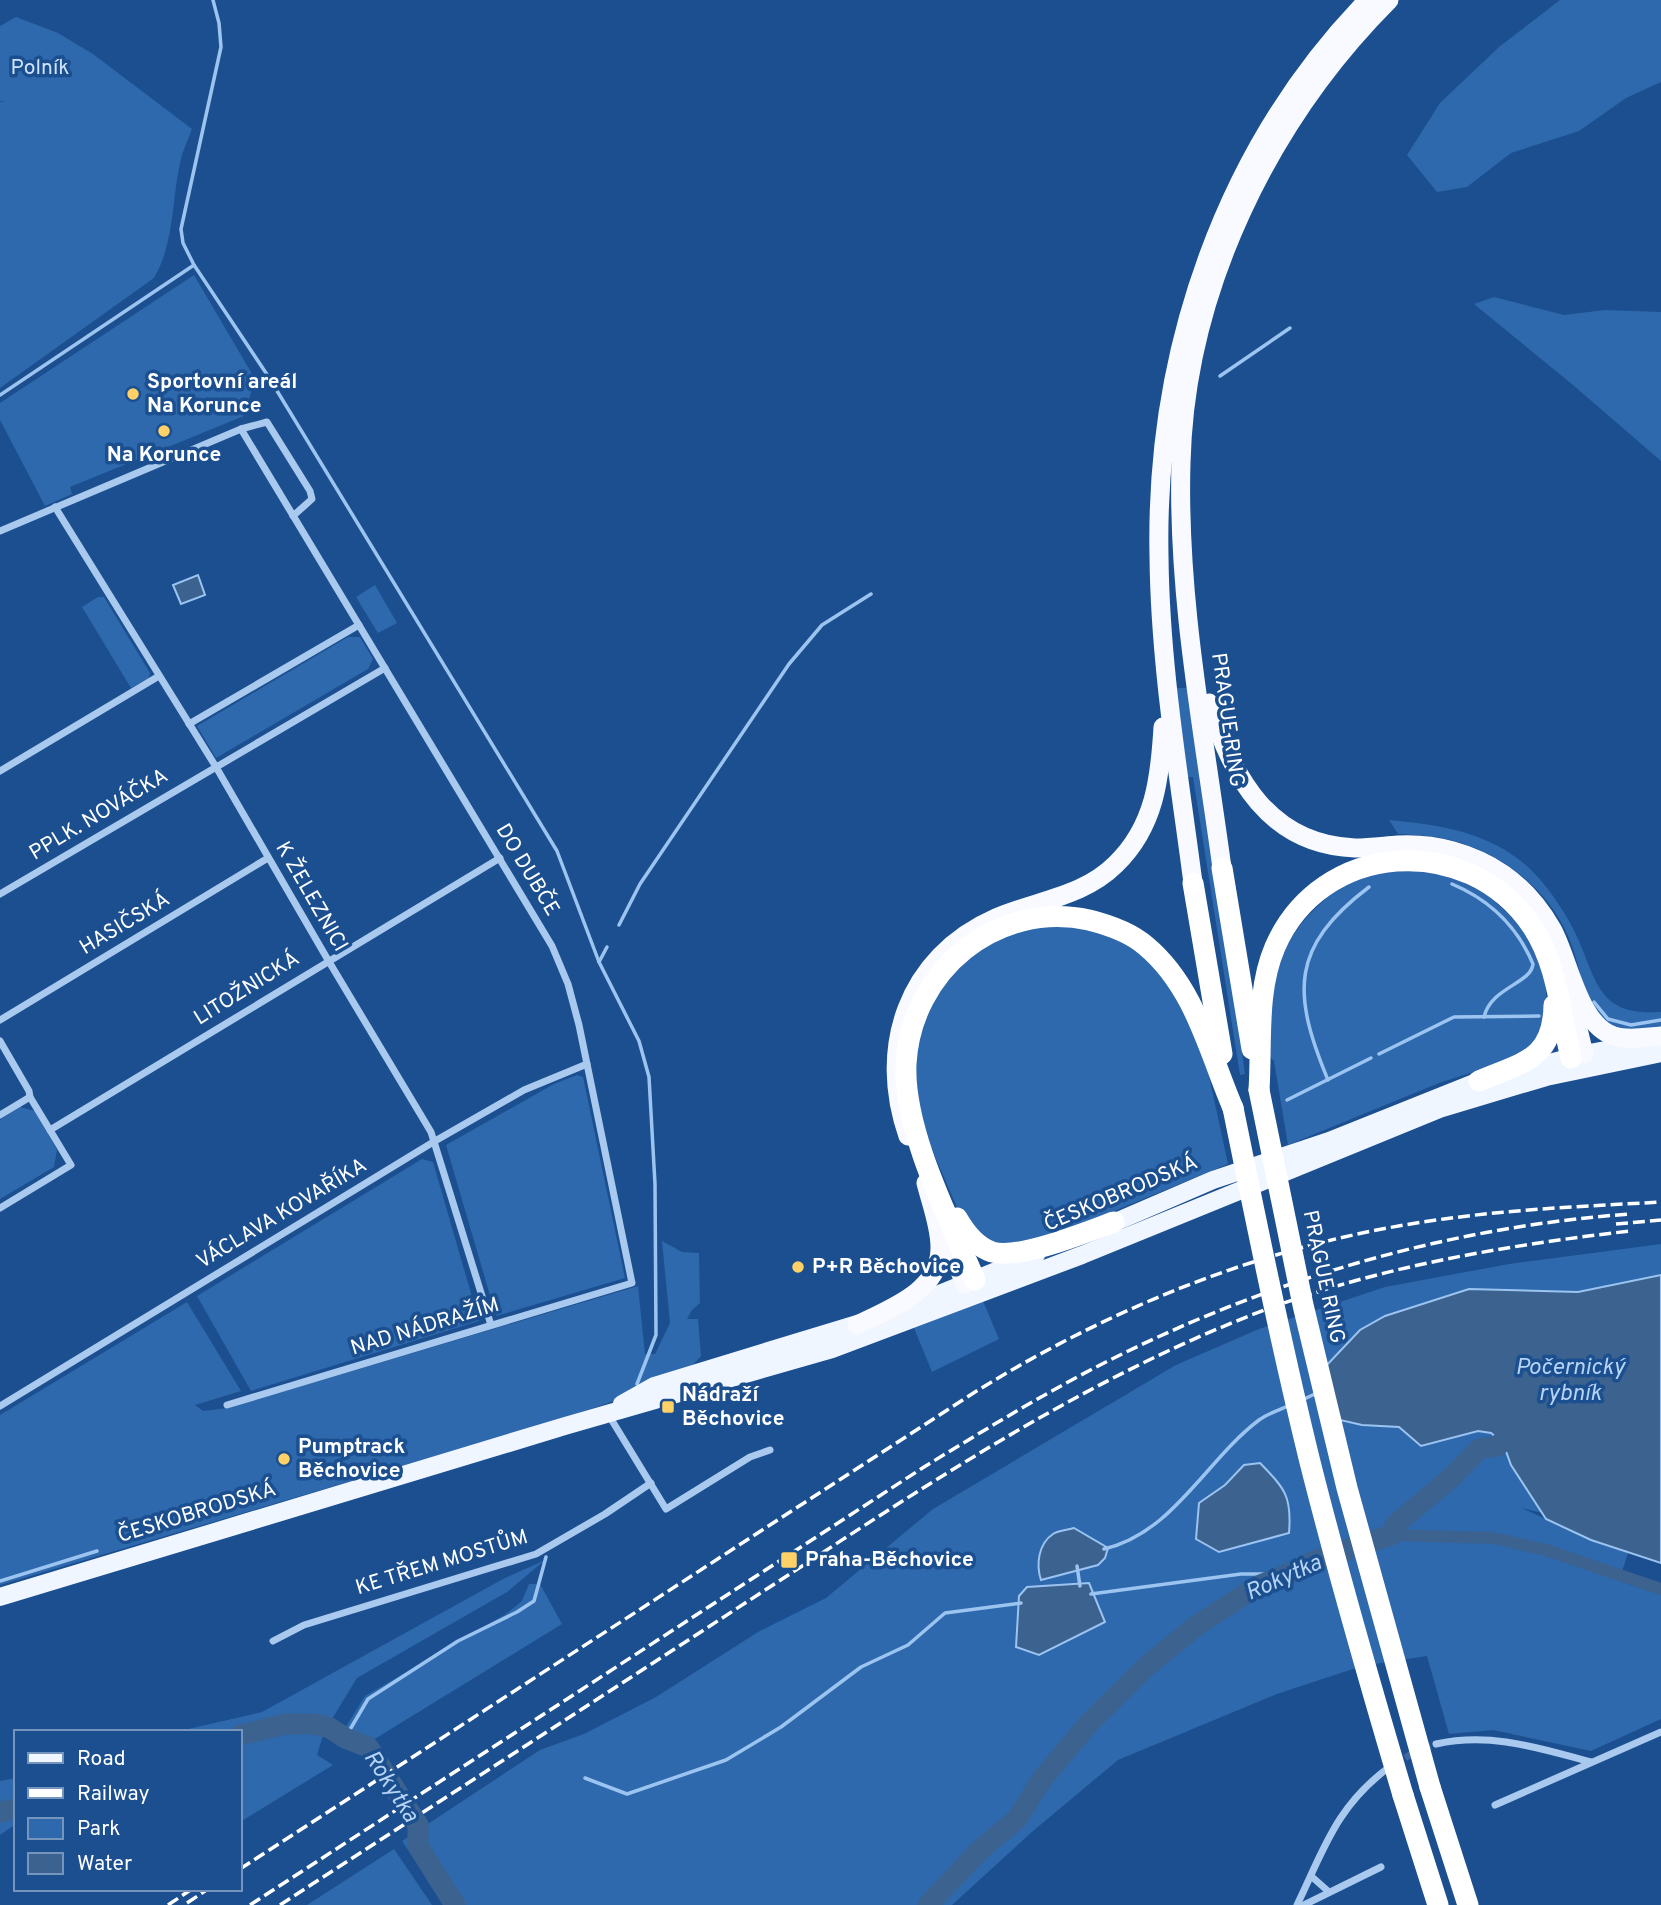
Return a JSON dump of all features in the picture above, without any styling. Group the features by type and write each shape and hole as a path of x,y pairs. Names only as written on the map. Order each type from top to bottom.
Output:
{"highway":[{"path":"1225,1085 1193,883 1166,684 1158,525 1162,463 1176,369 1191,306 1211,246 1246,169 1368,0"},
{"path":"1307,84 1389,0"},
{"path":"1289,111 1230,240 1209,300 1193,361 1183,424 1180,496 1192,646 1229,759 1248,790 1280,822 1308,838 1356,848 1430,846 1476,859 1490,866 1517,886 1539,909 1553,931 1583,1007 1594,1023 1615,1037 1661,1038"},
{"name":"PRAGUE RING","path":"1192,646 1222,868 1258,1081 1290,1244 1344,1475 1430,1787 1468,1905"},
{"path":"973,1289 925,1182 903,1122 895,1080 897,1042 912,997 937,960 964,936 1004,915 1079,891 1105,873 1125,854 1149,817 1157,792 1166,684"},
{"path":"1258,1081 1264,985 1274,948 1289,921 1310,897 1331,882 1375,863 1410,860 1439,863 1466,872 1484,881 1512,902 1532,927 1547,954 1579,1063"},
{"path":"973,1289 914,1124 907,1083 908,1048 914,1021 929,987 948,964 971,943 1007,925 1032,919 1063,917 1095,921 1117,929 1144,944 1185,992 1233,1108 1274,1310 1310,1462 1360,1647 1438,1905"},
{"path":"1553,931 1579,1063"},
{"path":"1479,1081 1529,1059 1547,1042 1554,1007 1547,954"},
{"path":"914,1124 956,1216 973,1239 988,1250 1003,1253 1023,1251 1114,1222"},
{"path":"857,1325 911,1297 936,1269 940,1243 925,1182"}],"main road":[{"name":"ČESKOBRODSKÁ","path":"607,1413 654,1386 1094,1250 1442,1108 1661,1038"},
{"name":"ČESKOBRODSKÁ","path":"0,1597 607,1413 832,1349 973,1289 1114,1222 1213,1181 1329,1140 1479,1081 1579,1063 1661,1054"}],"street":[{"path":"0,531 241,429 267,422 310,491 312,499 293,516"},
{"name":"DO DUBČE","path":"241,429 561,964 579,1024 632,1283"},
{"name":"K ŽELEZNICI","path":"55,508 216,767 435,1141 491,1325"},
{"path":"189,724 359,625"},
{"name":"PPLK. NOVÁČKA","path":"0,894 385,668"},
{"path":"0,771 159,676"},
{"name":"HASIČSKÁ","path":"0,1020 268,858"},
{"name":"LITOŽNICKÁ","path":"50,1130 500,858"},
{"path":"0,1041 71,1165 0,1208"},
{"name":"VÁCLAVA KOVAŘÍKA","path":"0,1406 435,1141 524,1090 587,1064"},
{"path":"0,1115 30,1097"},
{"name":"NAD NÁDRAŽÍM","path":"227,1405 632,1283"},
{"path":"607,1413 666,1509 750,1457 770,1450"},
{"name":"KE TŘEM MOSTŮM","path":"273,1641 304,1625 536,1554 605,1514 651,1483"},
{"path":"1495,1805 1661,1732"},
{"path":"1436,1744 1474,1738 1492,1740 1531,1746 1592,1762"},
{"path":"1297,1905 1335,1823 1353,1799 1388,1768"},
{"path":"1304,1905 1381,1867"},
{"path":"1311,1876 1329,1892"}],"green space":[{"path":"1560,0 1661,0 1661,82 1626,98 1579,131 1511,153 1467,187 1437,192 1407,155 1440,103 1499,47"},
{"name":"Polník","path":"16,17 58,33 93,54 192,129 182,155 166,249 154,278 0,388 0,102 5,102 0,101 0,26"},
{"name":"Sportovní areál Na Korunce","path":"194,275 255,379 244,416 70,487 72,494 45,506 0,420 0,403"},
{"path":"1494,297 1564,315 1605,310 1661,312 1661,461 1474,304"},
{"path":"375,585 397,623 378,633 356,597"},
{"path":"98,597 104,597 150,673 149,678 131,688 82,607"},
{"path":"348,637 360,637 373,659 368,669 216,758 197,726"},
{"path":"1175,688 1190,688 1245,1074 1240,1075 1193,777 1185,777"},
{"path":"1389,820 1449,828 1486,840 1520,860 1535,874 1560,906 1575,932 1597,984 1605,995 1626,1009 1661,1012 1661,1028 1624,1030 1604,1022 1592,1007 1564,928 1552,908 1520,874 1480,850 1458,842 1430,836 1398,834"},
{"path":"1405,869 1451,876 1488,895 1521,926 1534,949 1545,982 1547,1002 1542,1037 1523,1056 1439,1083 1288,1145 1274,1061 1270,1057 1272,995 1281,958 1302,923 1338,889 1364,877"},
{"path":"1073,925 1117,937 1147,957 1182,998 1209,1076 1228,1164 1049,1238 994,1245 959,1212 927,1138 915,1087 916,1046 938,989 984,944 1025,928"},
{"path":"577,1075 583,1077 625,1278 496,1316 446,1145 554,1084"},
{"path":"20,1107 35,1111 57,1150 54,1167 0,1199 0,1120"},
{"path":"422,1159 433,1162 479,1321 251,1391 197,1296"},
{"path":"662,1241 682,1252 699,1253 700,1303 687,1319 698,1319 701,1356 691,1367 620,1399 561,1419 0,1585 0,1415 187,1302 241,1391 195,1405 203,1411 228,1408 638,1286 645,1354 655,1354 670,1323"},
{"path":"1661,1244 1661,1275 1578,1292 1469,1289 1385,1316 1360,1330 1362,1425 1399,1427 1421,1446 1478,1431 1491,1433 1503,1443 1511,1465 1543,1513 1522,1508 1591,1540 1628,1553 1619,1581 1661,1595 1661,1719 1591,1751 1493,1730 1449,1734 1427,1656 1362,1666 1277,1694 1118,1760 1033,1831 952,1905 445,1905 402,1841 540,1750 584,1734 656,1697 758,1632 826,1598 933,1509 1176,1365 1259,1329 1385,1287 1509,1264","holes":["1244,1465 1267,1477 1282,1489 1289,1505 1289,1533 1199,1503 1225,1485","1075,1528 1108,1548 1041,1580 1039,1561 1044,1543 1055,1533"]},
{"path":"983,1301 999,1339 932,1372 914,1328"},
{"path":"545,1560 507,1592 357,1678 324,1732 317,1755 333,1765 242,1821 242,1730 184,1730 262,1712 503,1579"},
{"path":"529,1584 540,1584 562,1624 355,1751 337,1741 365,1696 506,1614 522,1601"},
{"path":"14,1778 14,1825 0,1835 0,1781"},
{"path":"394,1849 432,1905 307,1905"}],"water":[{"path":"198,575 205,595 181,604 173,585"},
{"name":"Počernický rybník","path":"1661,1275 1661,1563 1591,1540 1546,1519 1511,1465 1503,1443 1491,1433 1478,1431 1421,1446 1399,1427 1362,1425 1340,1420 1324,1368 1360,1330 1385,1316 1469,1289 1578,1292"},
{"path":"1260,1463 1276,1480 1288,1501 1289,1533 1219,1552 1196,1539 1199,1503 1225,1485 1244,1465"},
{"path":"1074,1528 1108,1548 1105,1558 1098,1565 1041,1580 1039,1561 1044,1543 1055,1533"},
{"path":"1089,1583 1105,1622 1039,1655 1016,1647 1019,1596 1027,1587"}],"waterway":[{"path":"213,0 221,47 181,229 183,243 194,265 268,376 557,851 599,962 639,1041 649,1077 655,1184 656,1335 637,1384"},
{"path":"0,395 194,265"},
{"path":"1220,376 1290,328"},
{"path":"619,925 640,884 789,664 822,625 871,594"},
{"path":"1452,884 1466,890 1501,916 1519,938 1533,964 1531,971 1494,999 1484,1017"},
{"path":"1328,1080 1308,1022 1304,997 1305,973 1312,951 1324,930 1369,887"},
{"path":"599,962 607,947"},
{"path":"1594,1002 1608,1019 1631,1025 1661,1020"},
{"path":"1379,1054 1454,1017 1539,1016"},
{"path":"1287,1100 1371,1058"},
{"path":"1302,1400 1317,1393"},
{"path":"1104,1549 1128,1541 1150,1528 1188,1494 1240,1436 1262,1418 1288,1406"},
{"name":"Rokytka","path":"928,1905 980,1850 1017,1819 1043,1778 1090,1722 1147,1666 1196,1626 1258,1586 1317,1560 1391,1535 1396,1524 1452,1477 1479,1449 1497,1446 1511,1435 1516,1420"},
{"path":"1391,1535 1493,1538 1546,1550 1661,1589"},
{"path":"0,1581 97,1551"},
{"path":"345,1738 368,1699 458,1641 534,1601 546,1557"},
{"path":"1077,1566 1080,1586"},
{"path":"1091,1594 1241,1574 1288,1574"},
{"path":"585,1778 627,1794 726,1760 781,1727 861,1667 908,1645 945,1613 1021,1603"},
{"name":"Rokytka","path":"242,1735 286,1724 315,1724 330,1728 345,1738 368,1747 418,1825 418,1846 455,1905"},
{"name":"Rokytka","path":"0,1812 14,1809"}],"tunnel":[{"path":"1396,1763 1436,1744"}],"railway":[{"path":"242,1868 975,1392 1085,1331 1142,1304 1200,1280 1260,1260 1382,1229 1444,1219 1552,1208 1661,1202"},
{"path":"250,1905 924,1467 1041,1397 1112,1359 1236,1304 1364,1261 1496,1231 1630,1214"},
{"path":"1616,1224 1661,1220"},
{"path":"280,1905 890,1509 1006,1438 1125,1372 1249,1316 1342,1285 1436,1261 1630,1231"},
{"path":"168,1905 189,1891"},
{"path":"187,1903 205,1891"}],"place":[{"name":"Sportovní areál Na Korunce","path":"133,394"},
{"name":"Na Korunce","path":"164,431"},
{"name":"P+R Běchovice","path":"798,1267"},
{"name":"Nádraží Běchovice","path":"668,1407"},
{"name":"Pumptrack Běchovice","path":"284,1459"},
{"name":"Praha-Běchovice","path":"789,1560"}]}
